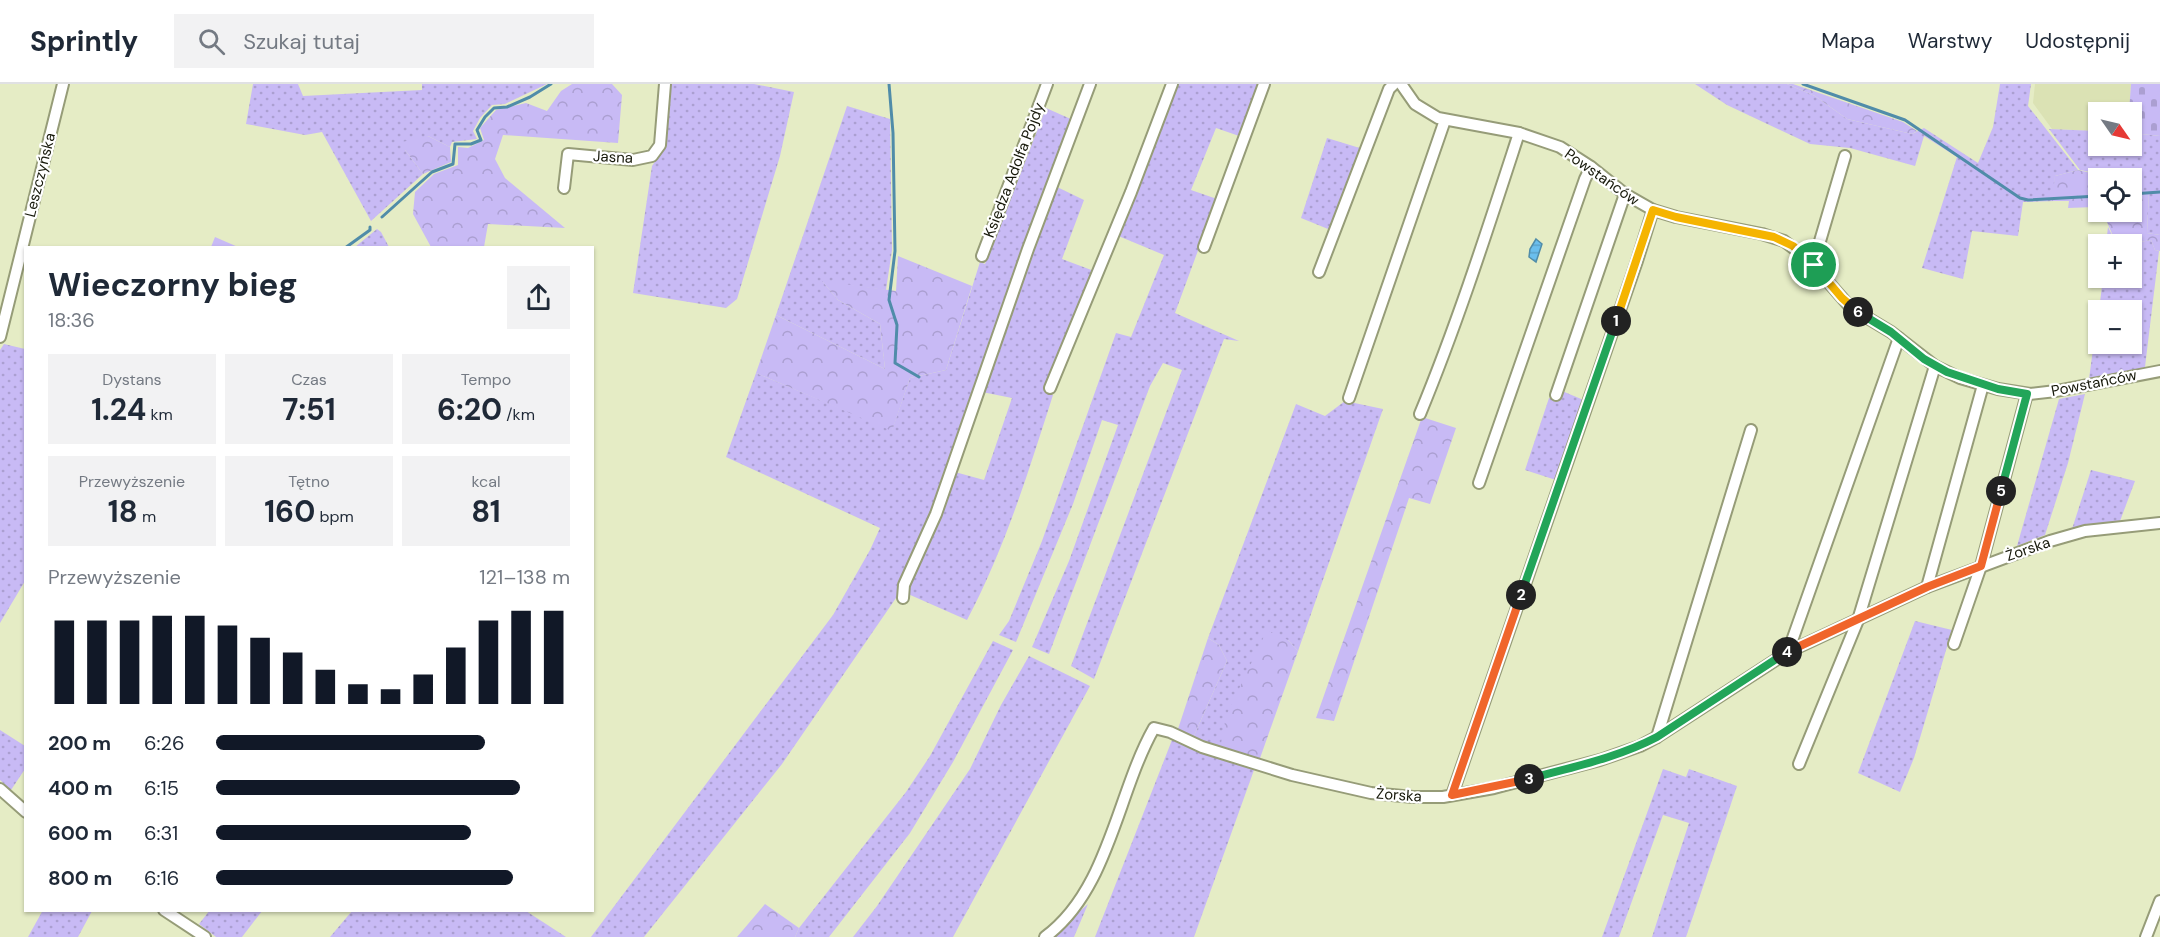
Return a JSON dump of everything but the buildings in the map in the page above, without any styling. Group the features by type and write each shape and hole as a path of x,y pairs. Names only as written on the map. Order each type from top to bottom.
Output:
{"street":[{"name":"Leszczyńska","path":"0,337 63,84"},
{"name":"Jasna","path":"564,188 568,154 633,160 652,156 660,145 664,84"},
{"name":"Księdza Adolfa Pojdy","path":"982,256 1047,84"},
{"path":"903,598 904,585 936,514 1028,249 1090,84"},
{"path":"1050,388 1131,192 1172,84"},
{"path":"1204,247 1264,84"},
{"path":"1319,272 1389,90 1394,84"},
{"name":"Powstańców","path":"1401,84 1415,104 1430,115 1445,120 1519,133 1560,147 1591,167 1625,194 1653,210 1676,217 1774,237 1793,246 1814,265 1851,308 1899,338 1935,366 1983,385 2027,394 2056,391 2160,371"},
{"path":"1349,398 1445,120"},
{"path":"1420,414 1437,373 1519,133"},
{"path":"1814,265 1845,156"},
{"path":"1479,483 1591,167"},
{"path":"1556,395 1625,194"},
{"path":"1452,795 1653,210"},
{"path":"1788,652 1899,338"},
{"path":"1800,764 1858,620 1935,366"},
{"path":"1927,587 1983,385"},
{"path":"1954,644 1981,566 2027,394"},
{"path":"1657,737 1751,430"},
{"name":"Żorska","path":"1045,937 1067,919 1084,894 1127,794 1142,748 1154,728 1170,732 1202,747 1292,775 1391,796 1452,795 1494,788 1600,760 1640,746 1788,652 1927,587 2050,541 2085,531 2160,523"},
{"path":"0,789 24,810"},
{"path":"2146,937 2160,900"},
{"path":"167,912 205,937"}],"shaded area":[{"path":"2035,84 2131,84 2130,102 2088,102 2088,131 2052,129 2033,103"}],"green space":[{"path":"253,84 298,84 303,96 422,90 422,84 547,84 505,104 492,105 480,118 473,131 477,139 452,142 450,147 428,136 405,150 423,174 371,221 322,132 305,135 246,124"},
{"path":"572,84 612,84 622,95 618,143 503,135 495,159 505,178 565,228 488,224 484,246 430,246 413,214 415,192 434,174 458,165 458,147 468,148 484,140 480,128 496,110 526,103 547,111 561,91"},
{"path":"669,84 754,84 794,92 780,156 737,299 726,308 633,293 652,166 663,150"},
{"path":"1175,84 1262,84 1242,137 1216,128 1191,190 1217,199 1175,313 1239,341 1224,339 1094,679 1071,666 1182,370 1163,363 1150,386 1049,654 1032,647 1069,561 1118,425 1102,420 1073,504 1016,642 999,635 1009,621 1042,541 1116,333 1131,337 1164,255 1116,235"},
{"path":"1695,84 1787,84 1815,96 1847,119 1912,134 1924,128 1978,163 1993,127 2000,84 2031,84 2028,106 2078,170 2055,176 2054,201 2023,202 2018,236 1972,231 1963,279 1922,268 1957,157 1924,136 1915,166 1850,148 1810,144 1727,105"},
{"path":"1787,84 1793,84 1903,122 1917,131 1912,134 1847,119 1815,96"},
{"path":"2131,84 2160,84 2160,136 2142,134 2142,102 2130,102"},
{"path":"847,106 890,119 892,250 886,290 823,282 838,300 880,324 885,369 776,315"},
{"path":"1046,108 1073,120 948,471 896,598 782,764 644,937 591,937 833,615 880,528 726,457 756,373 892,430 910,378 946,370 980,262 985,264"},
{"path":"2049,129 2088,131 2088,156 2142,156 2142,134 2160,136 2160,235 2147,233 2149,192 2142,193 2142,168 2088,168 2088,172 2080,170"},
{"path":"428,136 450,147 451,162 423,174 405,150 402,142"},
{"path":"1327,138 1363,149 1333,231 1301,218"},
{"path":"2078,170 2088,172 2088,207 2068,208 2069,201 2052,201 2055,176"},
{"path":"1055,186 1084,200 1062,259 1094,271 1045,388 1053,395 1015,510 981,593 967,620 908,594 907,588 955,472 984,480 1012,398 982,392"},
{"path":"2149,192 2147,233 2160,235 2160,251 2155,250 2151,240 2142,242 2142,234 2112,234 2107,222 2142,222 2142,193"},
{"path":"377,229 388,246 356,246"},
{"path":"215,237 236,246 211,246"},
{"path":"2151,240 2155,250 2159,251 2145,367 2089,379 2092,354 2142,354 2142,300 2100,300 2102,288 2142,288 2142,242"},
{"path":"898,256 972,286 946,370 910,378 892,431 756,373 776,315 885,369 880,324 838,300 822,281 896,291"},
{"path":"4,344 24,349 24,583 0,623 0,350"},
{"path":"1562,391 1586,401 1559,481 1525,470 1549,398 1558,400"},
{"path":"2085,394 2068,463 2045,535 2017,546 2059,399"},
{"path":"1345,401 1383,409 1298,651 1288,640 1220,749 1193,738 1227,661 1219,645 1208,638 1296,404 1325,416"},
{"path":"1422,417 1456,428 1430,504 1409,498 1334,721 1316,718"},
{"path":"2091,470 2135,481 2120,521 2072,529"},
{"path":"1915,621 1952,630 1914,758 1900,792 1858,773"},
{"path":"1267,630 1288,640 1298,651 1259,761 1220,749 1226,716"},
{"path":"1208,638 1219,645 1227,661 1193,738 1177,732"},
{"path":"993,641 1013,650 953,762 910,833 829,937 795,937 799,928 906,792 930,756"},
{"path":"1029,656 1090,686 953,937 853,937 877,906 970,769 1001,705"},
{"path":"0,730 24,745 24,770 11,790 0,780"},
{"path":"1172,740 1254,770 1194,937 1095,937"},
{"path":"1663,769 1686,777 1689,769 1737,786 1686,937 1652,937 1689,823 1663,815 1619,937 1602,937"},
{"path":"765,904 799,928 795,937 737,937"},
{"path":"1088,904 1074,937 1051,937"},
{"path":"42,912 91,912 78,937 28,937"},
{"path":"208,912 261,912 242,937 216,937 199,924"},
{"path":"351,912 528,912 566,937 330,937"}],"water":[{"path":"1536,239 1542,244 1536,262 1529,257 1530,249"}],"waterway":[{"path":"382,217 432,172 453,164 455,144 471,144 481,140 477,130 494,108 507,107 551,84"},
{"path":"889,84 893,133 895,251 889,300 897,325 895,363 919,377"},
{"path":"1803,84 1905,120 2020,198 2028,200 2088,197"},
{"path":"2142,193 2160,192"},
{"path":"348,246 370,230 370,227"}],"route":[{"path":"1653,210 1676,217 1774,237 1793,246 1814,265 1851,308 1891,332 1935,366 1960,378 1983,385 2027,394 1981,566 1927,587 1788,652 1640,746 1600,760 1494,788 1452,795 1653,210"}]}
